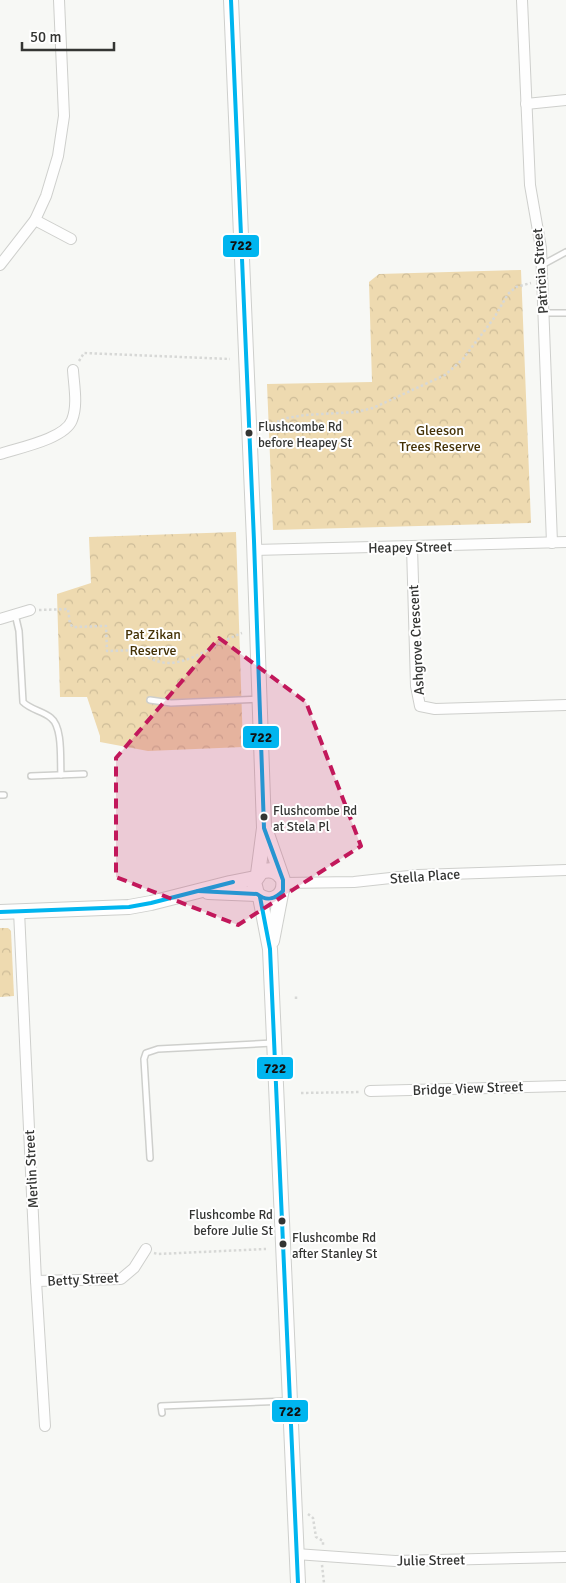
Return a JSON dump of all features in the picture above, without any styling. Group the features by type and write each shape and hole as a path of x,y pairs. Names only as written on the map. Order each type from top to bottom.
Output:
{"street":[{"path":"0,265 35,220 46,196 58,156 64,116 59,0"},
{"path":"231,0 264,828 254,886 270,949 298,1583"},
{"name":"Patricia Street","path":"522,0 530,185 541,248 542,265 552,543"},
{"path":"526,104 566,100"},
{"path":"35,220 71,239"},
{"path":"0,454 48,439 67,428 72,421 75,406 73,370"},
{"name":"Heapey Street","path":"254,550 566,542"},
{"name":"Ashgrove Crescent","path":"412,547 416,686 420,706 435,709 566,705"},
{"path":"0,619 30,610"},
{"path":"264,828 282,885 270,949"},
{"path":"0,912 129,907 256,876 266,870 278,873 282,885 277,897 269,900 258,896 198,891"},
{"name":"Stella Place","path":"282,885 354,882 418,875 566,870"},
{"name":"Merlin Street","path":"19,911 36,1281 45,1426"},
{"name":"Bridge View Street","path":"370,1091 566,1086"},
{"name":"Betty Street","path":"36,1281 121,1279 134,1268 146,1250"},
{"name":"Julie Street","path":"296,1554 395,1561 566,1557"}],"lane":[{"path":"542,265 566,252"},
{"path":"543,314 566,313"},
{"path":"15,614 19,631 23,702 56,722 59,731 61,775"},
{"path":"150,700 171,703 260,699"},
{"path":"31,776 84,774"},
{"path":"150,1158 144,1059 146,1053 158,1048 274,1043"},
{"path":"162,1413 161,1406 291,1401"}],"path":[{"path":"264,427 287,418 356,412 373,408 444,375 463,358 494,318 508,294 516,287 542,280"},
{"path":"73,370 84,354 230,358"},
{"path":"30,610 68,609 70,624 73,627 106,626 107,651 138,650 160,662 170,664 206,652 242,633"},
{"path":"296,994 296,999"},
{"path":"301,1093 370,1091"},
{"path":"146,1250 158,1254 266,1249"},
{"path":"294,1504 313,1518 316,1537 323,1541"},
{"path":"322,1569 324,1583"}],"highlighted area":[{"path":"219,638 306,702 361,846 238,925 116,877 116,758"}],"green space":[{"name":"Gleeson Trees Reserve","path":"521,270 531,523 273,530 267,384 372,382 369,282 379,274"},
{"name":"Pat Zikan Reserve","path":"236,532 243,747 148,751 100,742 100,736 87,697 60,697 57,594 91,583 89,537"},
{"path":"0,928 8,928 11,931 14,996 0,997"}],"transit line":[{"name":"722","path":"198,891 257,894 268,899 274,898 283,891 283,880 264,828 231,0"},
{"name":"722","path":"0,912 129,907 233,882"},
{"name":"722","path":"260,897 270,949 298,1583"}],"place":[{"name":"Flushcombe Rd before Heapey St","path":"249,433"},
{"name":"Flushcombe Rd at Stela Pl","path":"264,817"},
{"name":"Flushcombe Rd before Julie St","path":"282,1221"},
{"name":"Flushcombe Rd after Stanley St","path":"283,1244"}]}
